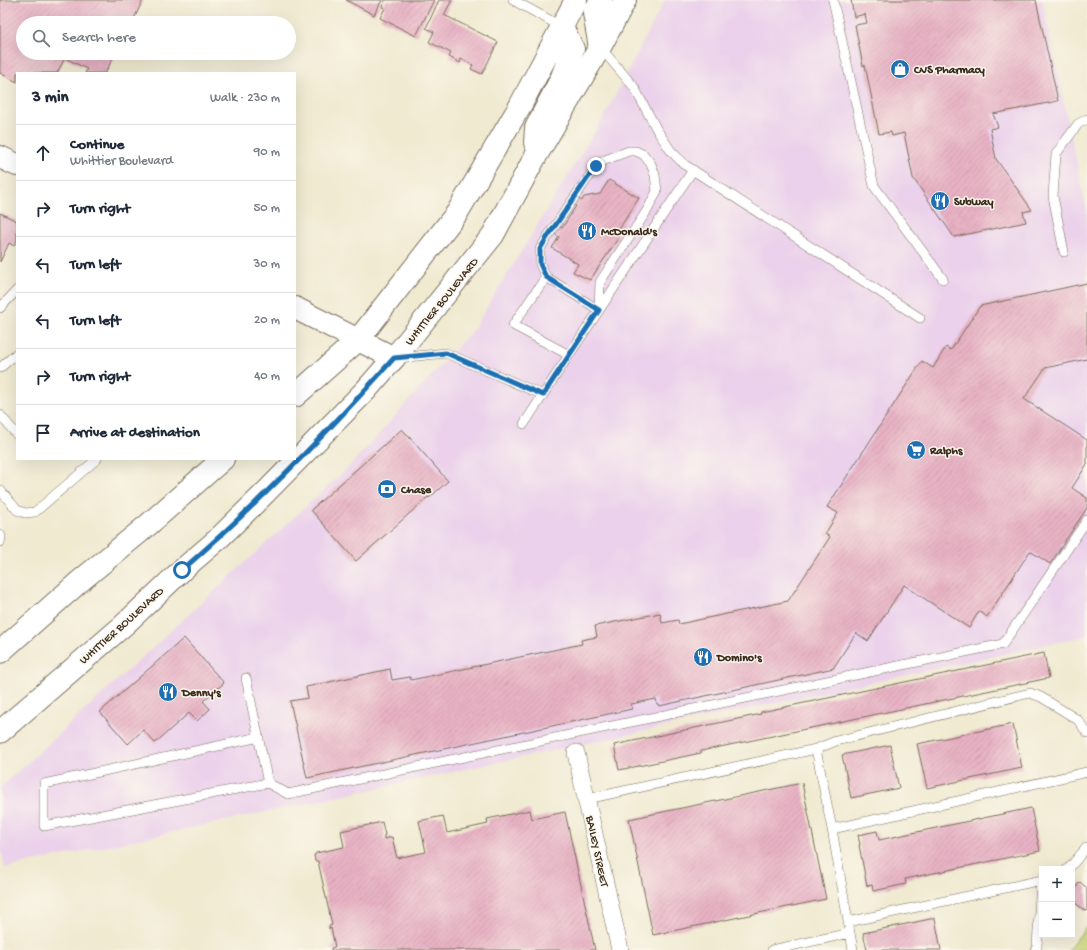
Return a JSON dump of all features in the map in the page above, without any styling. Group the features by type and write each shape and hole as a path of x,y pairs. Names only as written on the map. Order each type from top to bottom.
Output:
{"main road":[{"path":"296,395 358,340 457,213 520,106 576,0"},
{"path":"600,48 594,13 601,0"},
{"name":"WHITTIER BOULEVARD","path":"0,732 124,624 228,530 366,390 394,358 493,236 533,161 600,48 625,0"},
{"path":"533,161 536,128 561,79 573,49 562,27"},
{"path":"0,157 16,165"},
{"path":"296,309 394,358"},
{"path":"0,652 79,582 148,525 222,460"}],"street":[{"name":"BAILEY STREET","path":"576,753 620,950"}],"lane":[{"path":"513,0 562,27"},
{"path":"833,0 874,186 943,279"},
{"path":"600,48 634,87 657,130 671,151 685,165 920,318"},
{"path":"1064,252 1053,196 1056,154 1078,124 1087,119"},
{"path":"629,151 636,151 644,155 651,164 655,175 657,191 648,209 600,282 599,310 546,277 540,264 540,249 596,166 605,160 629,151"},
{"path":"524,424 568,355 693,170"},
{"path":"546,277 513,325 568,355"},
{"path":"0,308 16,291"},
{"path":"394,358 446,353 543,395"},
{"path":"0,368 16,354"},
{"path":"0,415 16,434"},
{"path":"0,490 17,510 25,513 35,512 96,460"},
{"path":"259,737 44,784 44,826 268,783 288,794 1003,644 1087,520"},
{"path":"0,534 0,542"},
{"path":"246,678 268,783"},
{"path":"587,799 816,749 836,741 1030,693 1041,697 1078,720 1087,733"},
{"path":"816,749 832,828 853,950"},
{"path":"832,828 1087,772"},
{"path":"1072,866 1087,848"},
{"path":"848,922 1039,881"},
{"path":"1035,950 1037,947 1040,902"},
{"path":"772,950 850,932"}],"shaded area":[{"path":"665,0 1042,0 1087,211 1087,636 5,868 0,842 0,788 347,469 473,330 605,115"}],"green space":[{"path":"1087,926 1087,950 1068,950"}],"building":[{"path":"0,0 143,0 135,16 16,16 16,60 64,60 58,72 16,72 16,81 0,73"},
{"path":"346,0 382,0 374,15"},
{"path":"385,0 434,0 416,36 380,18 385,8 382,7"},
{"path":"439,0 452,0 444,15 498,42 482,74 471,69 473,65 461,59 460,63 449,57 451,53 429,42 434,32 426,28"},
{"path":"851,0 1036,0 1058,101 993,114 998,127 990,129 996,159 1032,210 1023,212 1026,222 954,237 913,178 904,133 892,136 891,132 879,134 855,25 867,23 865,14 854,17"},
{"path":"69,60 112,60 106,72 86,72 87,69"},
{"name":"McDonald's","path":"609,180 639,198 616,234 619,237 590,280 573,272 578,264 552,248 559,237 553,233 558,226 562,228 576,206 573,204 577,198 582,201 584,197 600,194"},
{"path":"0,213 16,221 16,242 14,246 9,243 0,262"},
{"path":"1087,283 1087,359 1045,368 1024,399 1087,440 1087,464 1072,488 1087,498 1087,508 1050,564 1030,551 987,617 979,611 969,628 904,585 868,641 856,633 834,668 659,706 656,699 631,704 632,709 307,778 290,701 308,698 306,687 390,669 392,680 410,677 411,680 582,644 581,640 597,637 595,626 660,613 662,623 678,620 679,624 788,601 830,537 825,534 838,513 827,507 922,361 933,368 946,347 951,350 980,306"},
{"name":"Chase","path":"402,429 448,481 356,561 311,510"},
{"name":"Denny's","path":"184,638 224,683 203,701 210,709 197,721 189,713 155,743 143,730 128,744 100,712"},
{"path":"1044,653 1049,678 701,751 701,753 619,770 614,745 761,714 761,712"},
{"path":"1013,724 1022,768 927,788 917,744"},
{"path":"890,745 899,788 851,798 842,755"},
{"path":"802,783 826,899 653,935 629,819"},
{"path":"1031,808 1040,851 905,879 906,884 873,891 872,885 867,886 858,835 877,831 879,840"},
{"path":"530,810 532,819 565,812 595,950 331,950 331,948 335,947 331,928 329,929 329,926 332,925 318,861 315,861 314,855 316,853 344,847 341,831 382,822 385,835 384,839 392,837 397,858 426,852 419,821 443,816 447,833 488,824 487,819"},
{"path":"1080,882 1087,888 1087,910 1085,911 1075,903 1075,888"},
{"path":"935,918 941,950 867,950 863,933"}],"place":[{"name":"CVS Pharmacy","path":"900,69"},
{"name":"Subway","path":"940,201"},
{"name":"McDonald's","path":"587,231"},
{"name":"Ralphs","path":"916,450"},
{"name":"Chase","path":"387,489"},
{"name":"Domino's","path":"703,657"},
{"name":"Denny's","path":"168,692"}],"route":[{"path":"182,570 217,540 265,493 366,390 394,358 446,353 543,395 599,310 546,277 540,264 540,249 596,166"}]}
